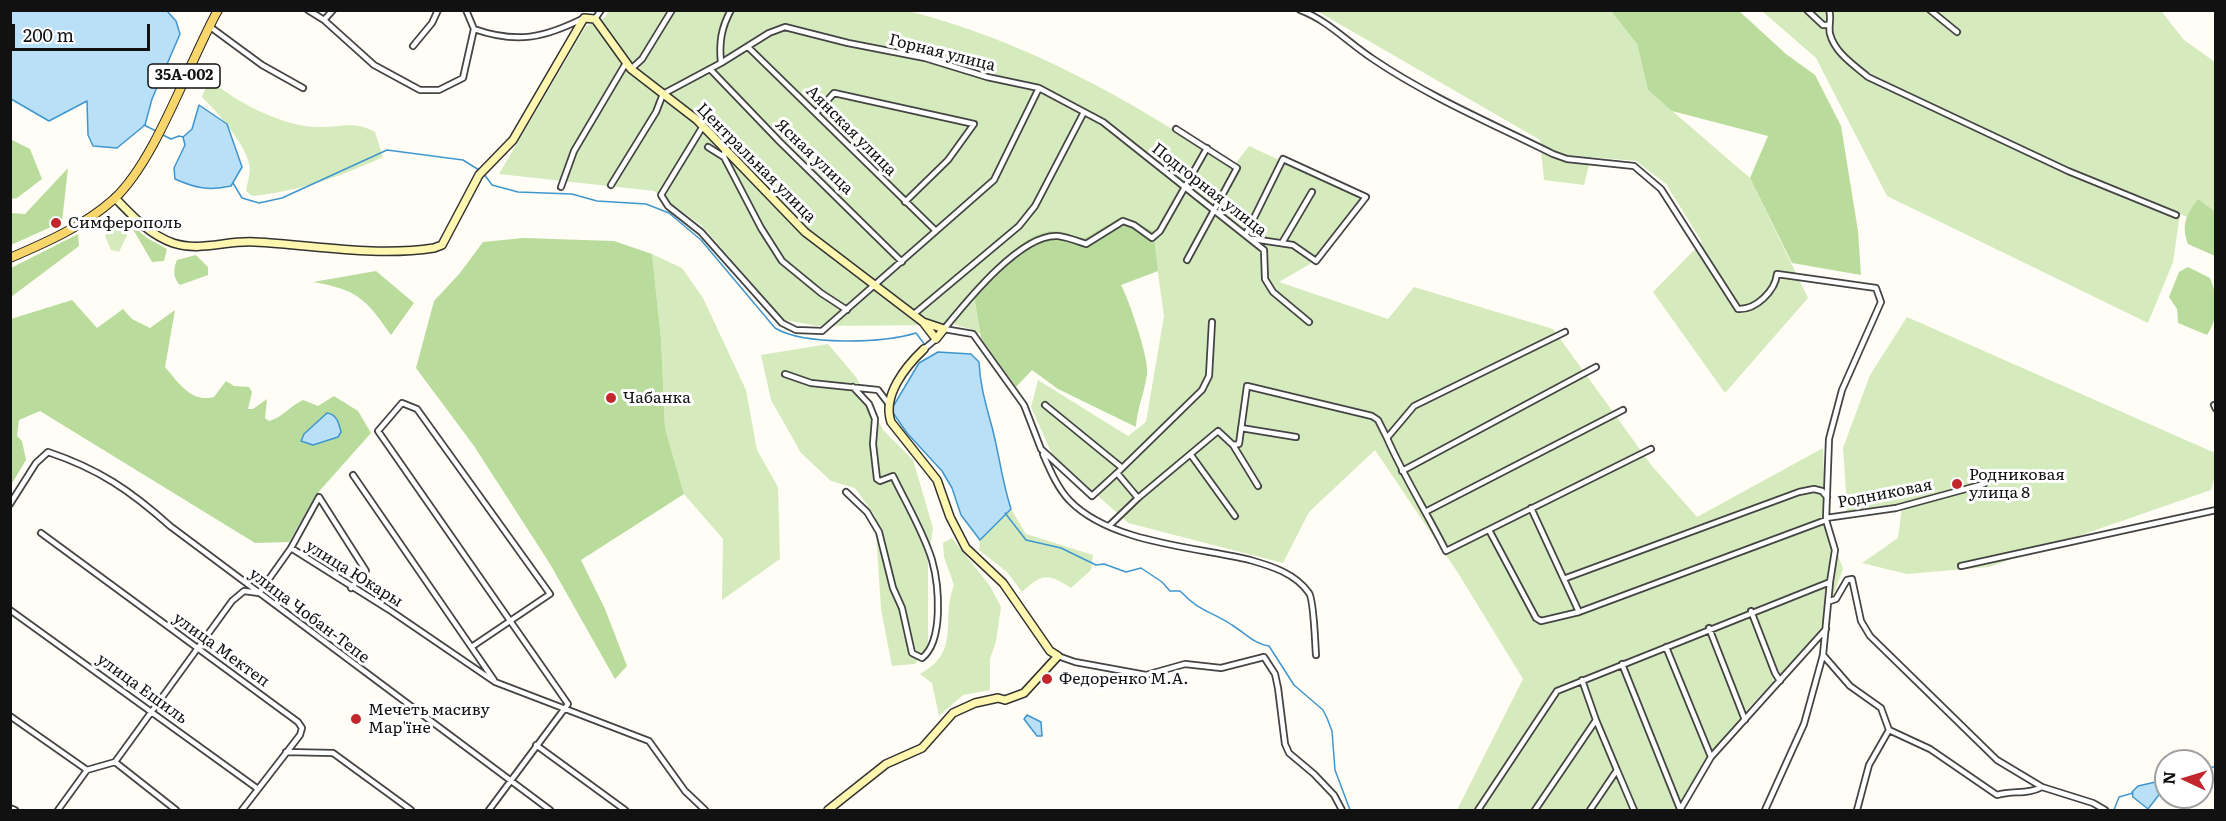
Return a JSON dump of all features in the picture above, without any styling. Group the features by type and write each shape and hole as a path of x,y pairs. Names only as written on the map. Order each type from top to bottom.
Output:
{"main road":[{"name":"35А-002","path":"10,258 54,239 115,198 140,167 218,10"},
{"path":"115,198 155,235 182,245 207,247 254,241 336,250 421,250 442,245 479,175 513,140 584,18 595,19"},
{"name":"Центральная улица","path":"595,19 628,66 702,126 805,232 924,322 944,329"},
{"path":"126,184 124,202 130,213"},
{"path":"101,209 115,205 130,213"},
{"path":"924,322 936,339 944,329"},
{"path":"828,810 886,764 922,748 953,713 975,703 998,698 1005,700 1024,693 1059,659 1050,651 1003,583 966,548 950,517 937,480 891,422 888,403 894,389 924,349"}],"street":[{"path":"308,10 324,20 374,65 426,92 439,90 463,78 474,29 466,10"},
{"path":"324,20 333,10"},
{"path":"413,46 432,23 438,10"},
{"path":"595,19 601,10"},
{"path":"561,187 574,151 628,66 642,59 672,10"},
{"path":"721,63 722,28 731,10"},
{"path":"1300,10 1320,18 1372,59 1553,154 1567,159 1634,166 1660,189 1738,309 1747,309 1766,296 1773,289 1777,274 1876,288 1881,302 1842,390 1829,439 1826,519 1835,550 1823,655 1804,724 1765,810"},
{"path":"1808,10 1823,25 1829,26"},
{"path":"1828,10 1831,16 1829,26 1831,36 1841,54 1868,77 2068,171 2176,215"},
{"path":"1930,10 1957,32"},
{"path":"474,29 495,36 526,39 584,18"},
{"path":"209,26 262,65 303,88"},
{"name":"Горная улица","path":"663,94 785,27 848,43 925,58 987,77 1039,88 1084,112 1124,138"},
{"name":"Аянская улица","path":"748,47 936,231"},
{"name":"Ясная улица","path":"710,69 780,142 902,262"},
{"path":"702,126 661,195 668,206 701,232 782,323 796,330 822,331 994,180 1039,88"},
{"path":"816,112 834,93 974,124 948,160 905,202"},
{"path":"611,185 656,111 663,94"},
{"path":"914,314 1024,219 1035,206 1084,112"},
{"path":"1176,129 1237,168 1187,260"},
{"name":"Подгорная улица","path":"1124,138 1253,239 1264,250 1265,279 1273,292 1309,322"},
{"path":"708,147 724,157 761,228 782,261 821,293 847,310"},
{"path":"724,157 725,148"},
{"path":"1207,148 1160,231 1152,238 1134,225 1123,221 1086,244 1058,236 1036,240 1015,255 967,300 944,329 973,334 1024,405 1041,449 1063,492 1072,503 1109,526 1156,542 1209,550 1278,567 1309,593 1314,605 1312,617 1316,655"},
{"path":"1246,234 1283,159 1366,197 1316,261 1293,245 1253,239"},
{"path":"1282,243 1312,192"},
{"path":"1041,449 1092,495 1202,390 1209,376 1212,322"},
{"path":"1387,438 1414,406 1565,332"},
{"path":"924,349 936,339"},
{"path":"1402,471 1596,367"},
{"path":"785,374 811,383 878,390 888,403"},
{"path":"1233,445 1239,444 1247,386 1372,416 1387,438 1402,471 1446,551 1651,449"},
{"path":"846,492 867,512 879,532 893,588 902,608 912,653 921,658 932,647 937,624 938,595 932,561 892,476 880,481 877,479 873,444 875,419 869,404 853,387"},
{"path":"473,646 509,620 550,594 417,409 402,402 378,432 509,620 568,704 489,810"},
{"path":"1045,405 1121,467"},
{"path":"1426,511 1623,410"},
{"path":"1241,428 1296,437"},
{"path":"1109,526 1138,498 1218,430 1233,445 1258,486"},
{"name":"улица Чобан-Тепе","path":"12,501 36,463 48,452 79,463 134,493 170,526 550,810"},
{"path":"1191,455 1235,516"},
{"path":"1117,473 1138,498"},
{"path":"353,475 473,646 495,682"},
{"name":"Родниковая","path":"1489,530 1536,618 1548,621 1579,612 1826,519 1896,508 1983,484"},
{"path":"1566,578 1799,492 1814,489 1822,491 1827,497"},
{"path":"291,548 319,497 366,571 351,588"},
{"path":"1531,508 1566,578 1579,612"},
{"path":"1961,566 2216,510"},
{"name":"улица Мектеп","path":"41,533 298,722 302,728 300,735 242,810"},
{"name":"улица Юкары","path":"259,593 291,548 351,588 388,609 495,682 649,741 685,791 705,810"},
{"path":"1830,601 1836,599 1847,580 1852,579 1861,621 1870,636 1997,760 2042,787 2092,803 2104,810"},
{"path":"1478,810 1557,691 1830,581"},
{"path":"58,810 87,770 115,762 232,601 244,591 259,593"},
{"name":"улица Ешиль","path":"10,610 152,710 258,789"},
{"path":"1751,611 1780,681"},
{"path":"1709,628 1745,720"},
{"path":"1680,810 1711,757 1827,628"},
{"path":"1666,647 1711,757"},
{"path":"1823,655 1850,686 1881,708 1889,730 1930,749 1997,795 2011,790 2031,793 2042,787"},
{"path":"1059,659 1146,675 1185,664 1221,668 1264,657 1275,674 1285,744 1289,753 1334,795 1342,810"},
{"path":"1622,664 1680,810"},
{"path":"1818,671 1823,667 1833,668"},
{"path":"1582,680 1596,720 1634,810"},
{"path":"10,716 87,770"},
{"path":"1535,810 1596,720"},
{"path":"1857,810 1869,765 1889,730"},
{"path":"536,745 625,810"},
{"path":"286,752 333,753 411,810"},
{"path":"115,762 176,810"},
{"path":"1590,810 1617,770"},
{"path":"10,808 15,810"}],"green space":[{"path":"904,10 991,37 1075,74 1155,119 1232,168 1249,146 1362,198 1310,264 1279,282 1388,319 1414,287 1553,329 1652,466 1697,517 1823,448 1826,520 1843,569 1820,631 1747,710 1711,757 1679,810 1457,810 1523,679 1458,573 1375,450 1309,512 1283,563 1128,523 1052,454 1031,407 1038,380 1128,436 1146,422 1164,316 1152,231 1122,216 1085,238 1055,231 975,290 942,325 818,326 784,320 702,226 654,191 499,174 586,26 605,17 609,11"},
{"path":"1317,11 1611,11 1637,44 1648,90 1750,178 1808,298 1725,393 1653,292 1702,242 1666,184 1636,161 1591,157 1584,185 1544,180 1540,140"},
{"path":"1611,11 1739,11 1786,54 1815,75 1841,126 1858,231 1861,275 1792,263 1750,178 1768,136 1672,111 1648,90 1637,44"},
{"path":"1762,11 2161,11 2184,40 2215,62 2215,230 2180,214 2173,262 2148,323 1887,196 1816,58"},
{"path":"209,79 245,104 289,123 317,127 353,125 367,128 375,132 383,157 319,182 287,191 252,196 246,191 250,168 243,149 223,120 202,97"},
{"path":"10,139 30,149 42,179 17,198 11,199"},
{"path":"68,168 62,222 11,245 11,213 25,214"},
{"path":"2198,199 2215,212 2215,256 2188,244 2185,231 2186,220"},
{"path":"1122,216 1153,231 1158,271 1121,285 1138,329 1147,366 1136,427 1058,389 1032,370 1016,387 981,338 974,296 999,266 1029,239 1053,231 1085,238"},
{"path":"121,218 127,235 119,252 111,250 105,236 111,221"},
{"path":"130,224 147,238 167,249 164,261 152,262"},
{"path":"78,234 79,246 11,297 11,268"},
{"path":"523,238 614,241 652,254 661,338 665,428 684,494 581,560 605,609 627,666 615,679 550,564 474,446 416,368 434,301 460,273 483,242"},
{"path":"652,254 682,268 703,298 746,390 757,450 778,487 780,559 722,600 723,539 684,494 665,428 661,338"},
{"path":"196,255 208,267 208,275 180,285 174,273 177,260"},
{"path":"2188,267 2210,278 2213,285 2216,307 2214,322 2207,335 2178,323 2177,309 2169,297 2179,272"},
{"path":"376,271 414,303 391,335 374,312 359,298 341,288 313,282"},
{"path":"974,296 980,333 977,334 971,329 955,325 955,321"},
{"path":"72,300 97,328 123,309 132,319 150,328 175,310 165,367 192,394 206,398 214,397 226,381 234,386 249,387 252,392 248,409 253,409 267,399 265,418 269,421 303,400 318,406 334,396 358,411 371,433 315,496 289,542 255,543 40,411 19,420 17,436 22,441 26,460 11,485 11,319"},
{"path":"1907,317 2215,453 2215,476 2211,490 1989,567 1907,574 1862,563 1898,538 1902,507 1845,514 1847,507 1843,448 1870,375"},
{"path":"828,344 856,377 883,430 913,460 933,528 928,563 928,645 915,664 892,666 881,609 875,516 855,488 831,481 801,453 771,400 761,355"},
{"path":"1011,509 1026,534 1093,555 1091,570 1071,588 1045,577 1035,581 1022,592 1007,572 979,550 980,540"},
{"path":"952,538 990,586 1001,607 996,641 990,659 990,690 963,695 939,716 932,683 920,674 933,665 946,645 950,598 954,585 944,557 943,543"}],"water":[{"path":"11,10 167,11 176,21 180,34 152,99 145,125 117,148 93,146 88,135 87,101 49,121 11,99"},
{"path":"199,105 227,124 242,167 231,186 202,188 175,179 174,168 185,145 183,137 192,129"},
{"path":"938,352 971,354 979,362 984,397 1011,509 980,540 961,515 952,488 942,471 907,433 891,410 919,363"},
{"path":"327,413 333,415 338,423 341,432 338,437 313,445 301,441 304,434"},
{"path":"1027,715 1041,722 1042,736 1037,736 1024,719"},
{"path":"2154,782 2154,801 2148,809 2133,797 2132,792 2138,786"}],"waterway":[{"path":"144,125 156,131"},
{"path":"163,135 171,139 183,137"},
{"path":"233,183 242,198 259,203 282,198 387,150 463,160 479,170"},
{"path":"484,174 492,185 518,192 572,194 597,201 646,204 669,213 701,240 775,328 788,334 824,340 865,341 916,333 925,345"},
{"path":"1005,513 1026,540 1061,548 1096,565 1104,564 1126,572 1141,568 1162,582 1170,591 1180,591 1200,607 1225,620 1254,641 1269,646 1294,685 1323,710 1327,718 1332,731 1335,770 1350,810"},
{"path":"2114,810 2119,797 2133,793"}],"place":[{"name":"Симферополь","path":"56,223"},
{"name":"Чабанка","path":"611,398"},
{"name":"Родниковая улица 8","path":"1957,484"},
{"name":"Федоренко М.А.","path":"1047,679"},
{"name":"Мечеть масиву Мар'їне","path":"356,719"}]}
